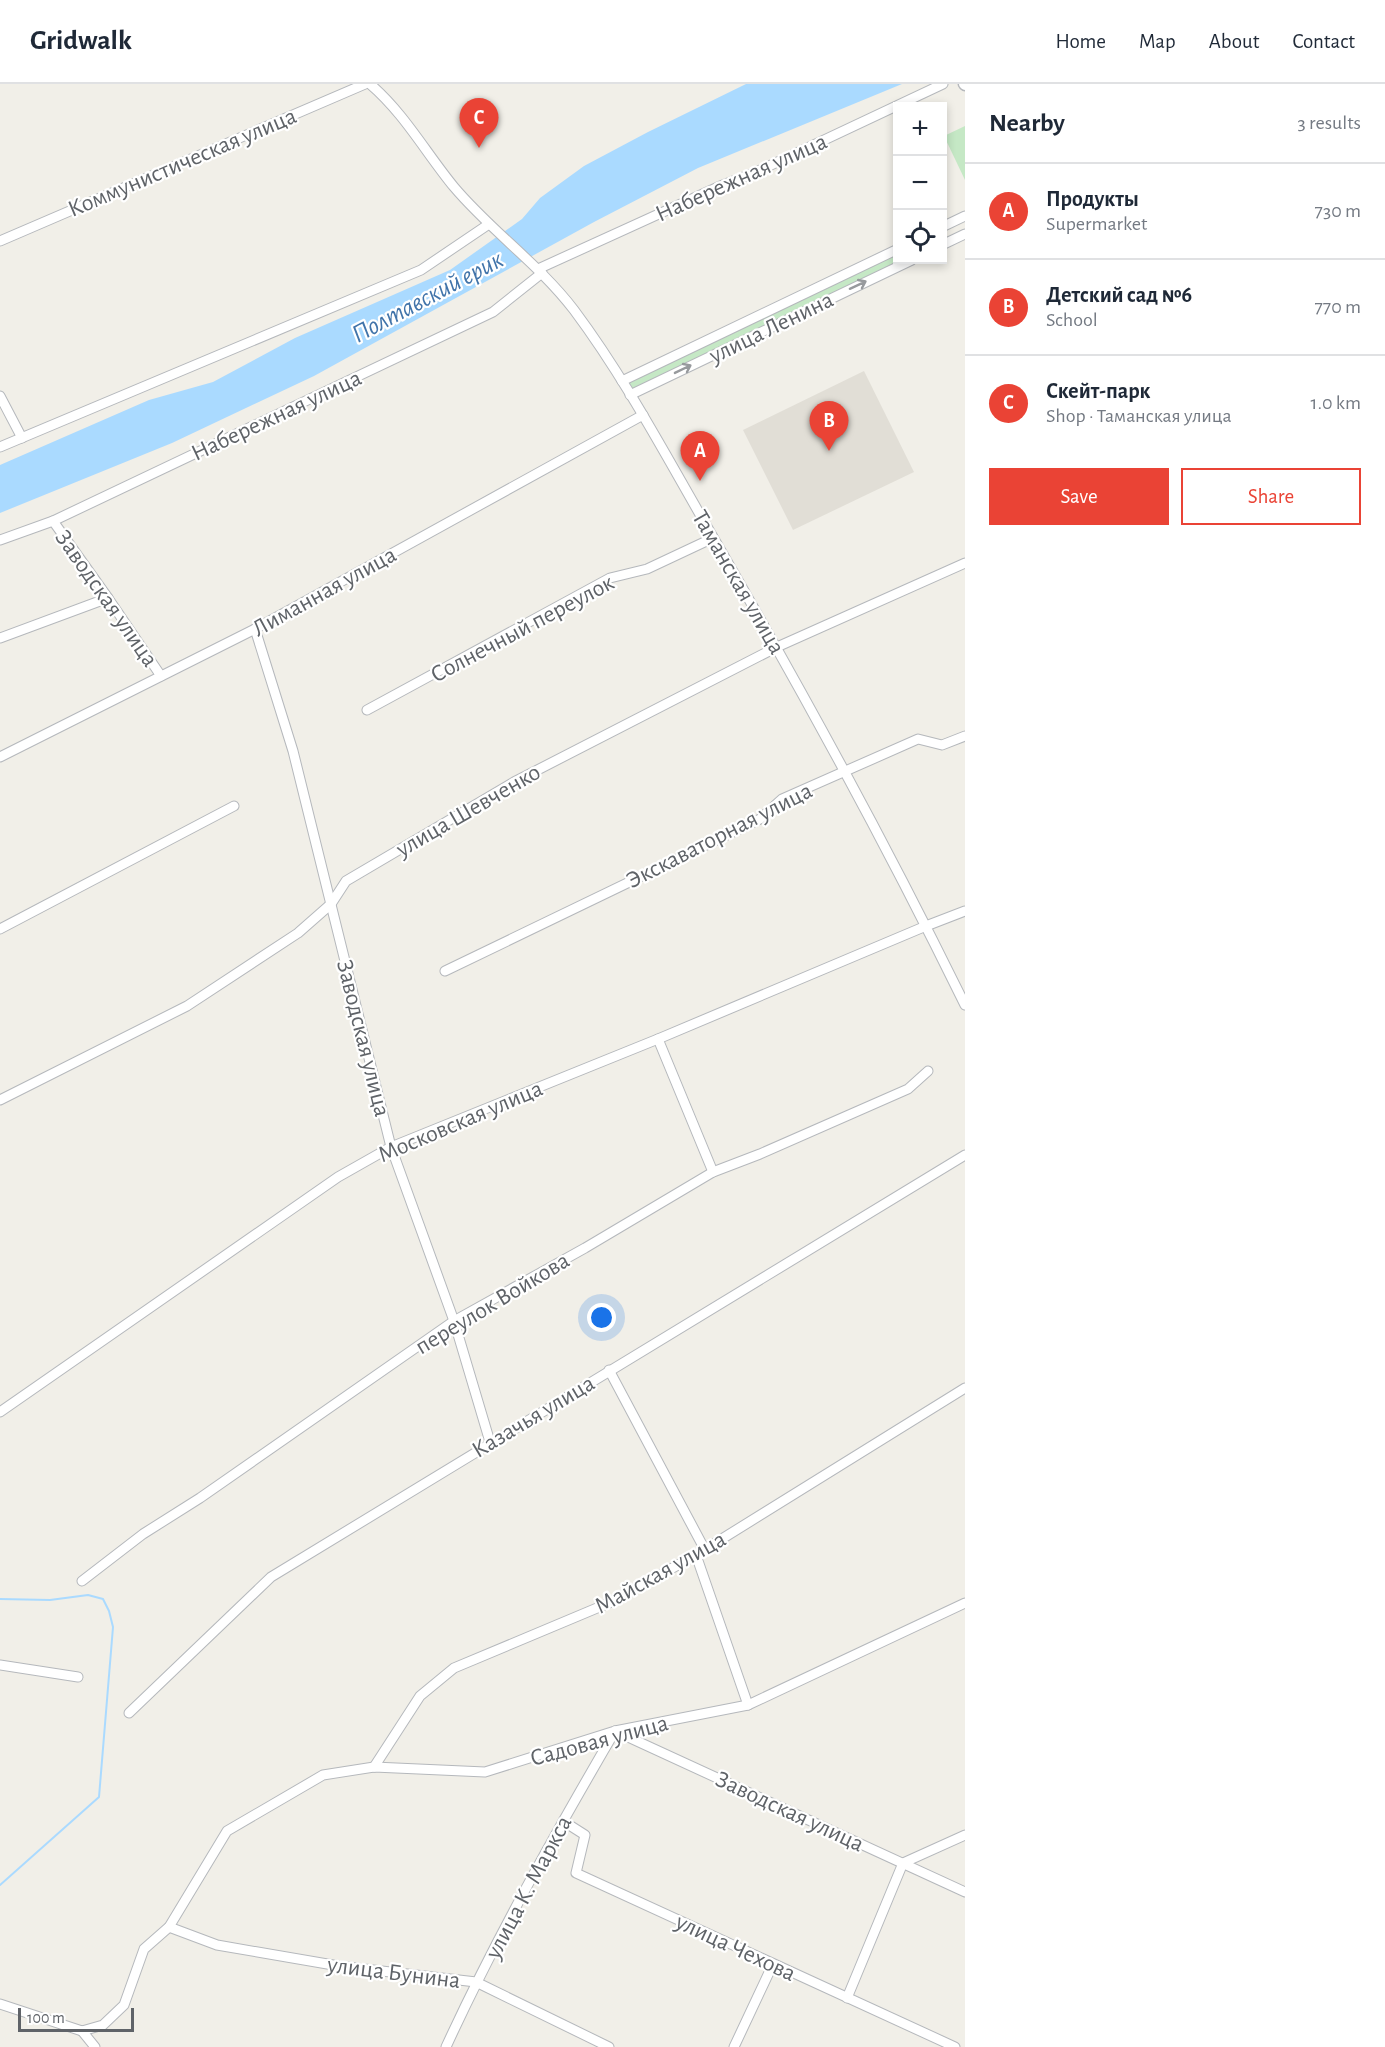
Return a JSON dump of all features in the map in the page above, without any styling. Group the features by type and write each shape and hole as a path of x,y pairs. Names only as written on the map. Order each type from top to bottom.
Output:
{"street":[{"name":"Коммунистическая улица","path":"0,241 364,84"},
{"name":"Таманская улица","path":"370,84 389,100 454,187 489,225 540,271 573,310 622,381 777,647 926,926 965,1005"},
{"name":"Набережная улица","path":"0,540 53,520 493,312 540,271 944,84"},
{"path":"947,225 965,216"},
{"path":"0,447 421,270 489,225"},
{"path":"947,243 965,234"},
{"name":"улица Ленина","path":"622,381 893,251"},
{"name":"улица Ленина","path":"630,395 904,264"},
{"path":"0,396 22,438"},
{"name":"Лиманная улица","path":"0,757 255,629 642,415"},
{"name":"Заводская улица","path":"53,520 161,676"},
{"name":"Солнечный переулок","path":"367,710 610,578 647,569 713,538"},
{"name":"улица Шевченко","path":"0,1100 187,1006 298,933 331,904 345,881 504,788 777,647 965,562"},
{"path":"0,638 108,598"},
{"name":"Заводская улица","path":"255,629 292,751 391,1147 454,1321 490,1442"},
{"name":"Экскаваторная улица","path":"445,971 760,819 782,799 918,739 942,745 965,736"},
{"path":"0,929 234,806"},
{"name":"Московская улица","path":"0,1412 328,1184 391,1147 965,911"},
{"path":"658,1039 713,1172"},
{"name":"переулок Войкова","path":"82,1581 143,1534 200,1498 454,1321 585,1248 713,1172 760,1154 908,1089 928,1071"},
{"name":"Казачья улица","path":"129,1713 271,1577 965,1155"},
{"path":"609,1370 705,1550"},
{"name":"Майская улица","path":"374,1767 420,1696 454,1668 609,1603 705,1550 965,1388"},
{"path":"696,1555 748,1705"},
{"name":"Садовая улица","path":"169,1927 227,1831 323,1775 374,1767 485,1773 615,1731 748,1705 965,1604"},
{"path":"0,1665 78,1677"},
{"name":"Заводская улица","path":"615,1731 965,1892"},
{"name":"улица К. Маркса","path":"446,2047 476,1982 563,1821 615,1731"},
{"name":"улица Чехова","path":"563,1821 585,1835 576,1873 955,2047"},
{"path":"847,1998 903,1863 965,1835"},
{"path":"82,2031 103,2025 124,2005 144,1949 169,1927"},
{"name":"улица Бунина","path":"169,1927 217,1945 339,1966 476,1982 609,2047"},
{"path":"734,2047 773,1964"},
{"path":"0,2004 82,2031 96,2047"}],"shaded area":[{"path":"864,371 914,472 793,530 743,430"}],"green space":[{"path":"965,126 965,180 947,142 947,135"},
{"path":"893,252 893,264 906,264 631,392 624,382"}],"water":[{"name":"Полтавский ерик","path":"746,84 902,84 698,168 594,222 314,376 172,443 0,513 0,465 149,400 213,382 295,338 450,270 522,219 540,198 584,166"}],"waterway":[{"path":"0,1599 50,1600 88,1595 103,1599 113,1627 99,1797 0,1885"}],"place":[{"name":"Скейт-парк","path":"479,148"},
{"name":"Детский сад №6","path":"829,451"},
{"name":"Продукты","path":"700,481"}]}
